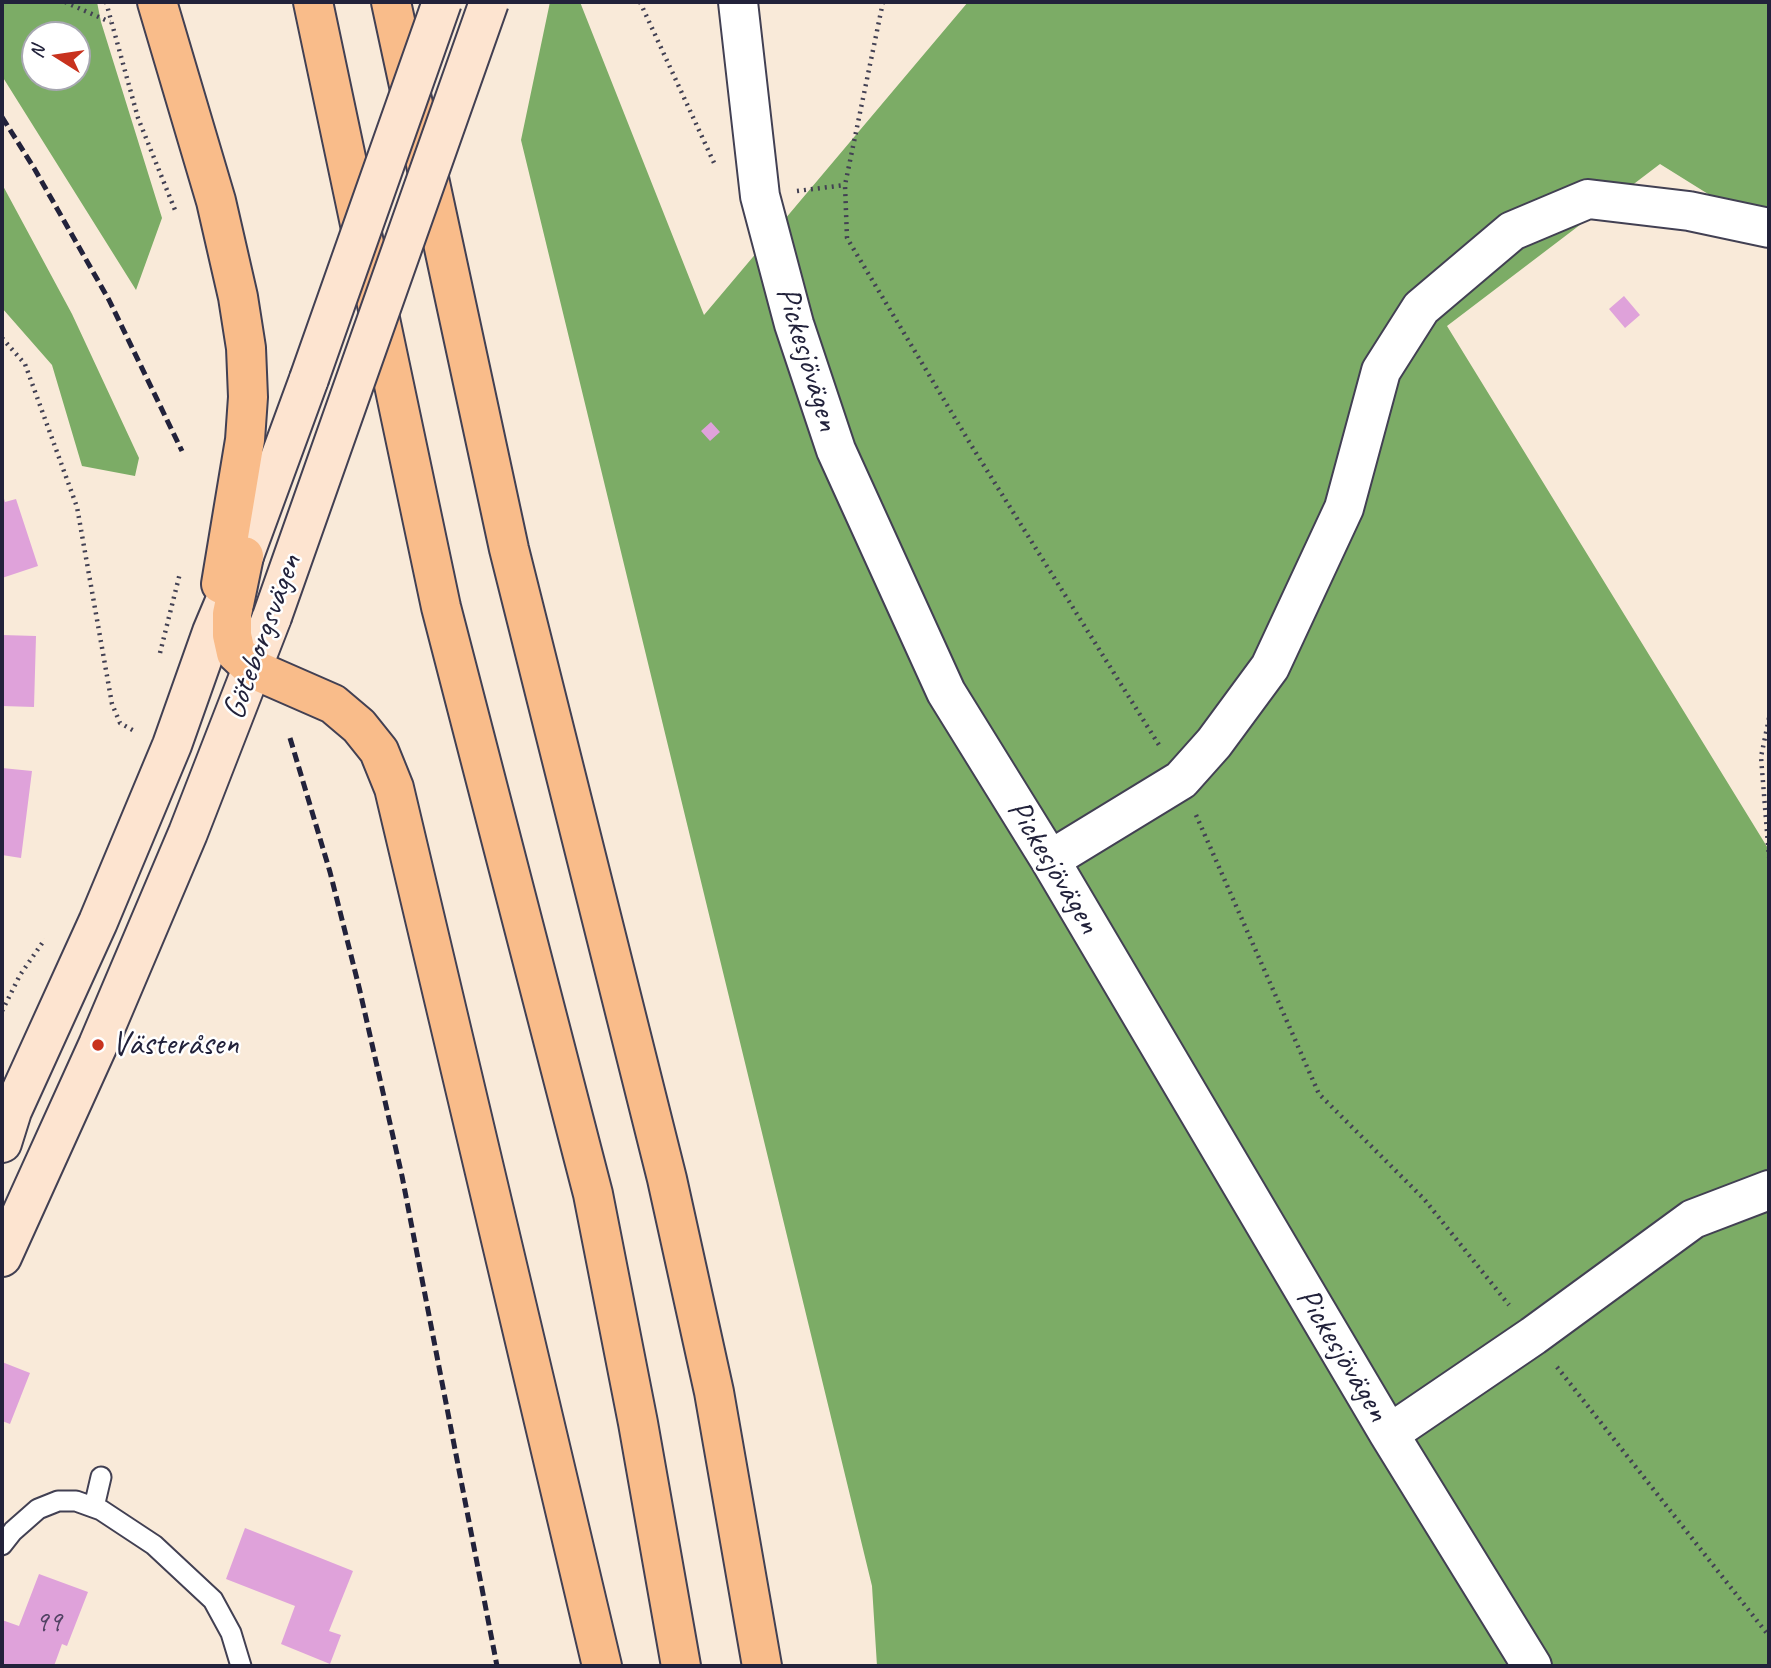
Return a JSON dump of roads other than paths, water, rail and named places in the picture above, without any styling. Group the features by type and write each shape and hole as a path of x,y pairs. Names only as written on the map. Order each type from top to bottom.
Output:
{"highway":[{"path":"157,2 216,201 238,297 246,348 248,397 245,440 212,632"},
{"path":"313,2 441,607 593,1194 638,1423 681,1666"},
{"path":"391,2 509,549 679,1232 714,1392 762,1666"},
{"path":"244,556 232,614 232,635 236,653 253,669 333,704 359,726 379,751 394,788 602,1666"}],"main road":[{"name":"Göteborgsvägen","path":"2,1143 12,1111 99,922 172,744 309,379 442,2"},
{"name":"Göteborgsvägen","path":"2,1257 114,1007 253,669 489,2"}],"street":[{"name":"Pickesjövägen","path":"738,2 760,196 794,324 836,450 946,692 1050,860 1389,1433 1532,1666"},
{"path":"1050,860 1181,780 1214,743 1270,667 1344,509 1381,371 1421,308 1512,231 1588,199 1689,211 1769,228"},
{"path":"1389,1433 1533,1336 1693,1219 1769,1190"}],"lane":[{"path":"94,1507 101,1477"},
{"path":"2,1545 13,1531 38,1509 58,1501 76,1501 94,1507 154,1545 214,1600 231,1633 241,1666"}],"railway":[{"path":"2,117 109,300 182,451"},
{"path":"290,738 330,872 402,1176 497,1666"}],"place":[{"name":"Västeråsen","path":"98,1045"}]}
